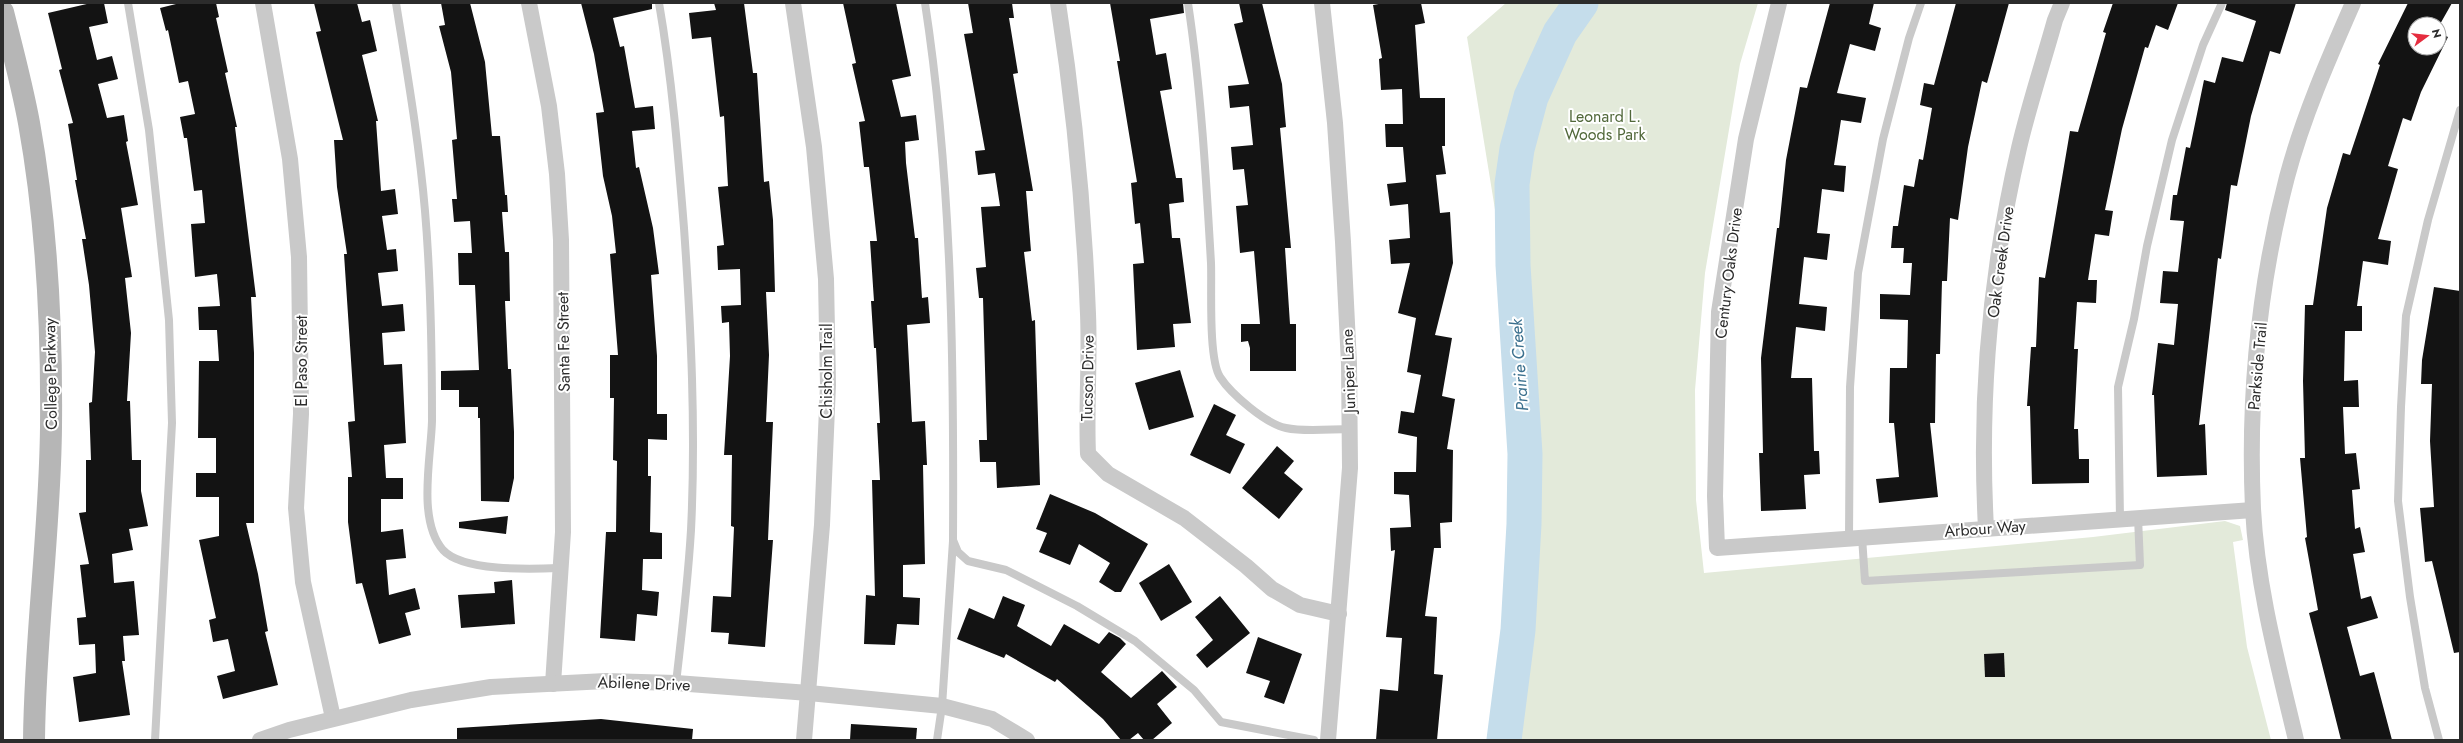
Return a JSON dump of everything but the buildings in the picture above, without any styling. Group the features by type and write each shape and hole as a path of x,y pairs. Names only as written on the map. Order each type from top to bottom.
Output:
{"main road":[{"name":"College Parkway","path":"3,12 29,122 42,205 50,324 51,428 48,516 38,639 34,740"}],"street":[{"name":"El Paso Street","path":"263,3 290,159 299,257 301,406 296,508 303,582 332,718"},
{"name":"Santa Fe Street","path":"529,3 549,106 557,174 561,233 564,455 561,568 553,684"},
{"name":"Chisholm Trail","path":"793,3 814,148 826,287 827,401 822,525 804,740"},
{"name":"Tucson Drive","path":"1058,3 1066,52 1081,187 1088,316 1086,416 1088,454 1108,474 1184,518 1246,566 1272,589 1300,605 1339,614"},
{"name":"Juniper Lane","path":"1322,3 1335,123 1343,234 1350,429 1350,468 1328,740"},
{"name":"Century Oaks Drive","path":"1717,548 1715,496 1719,312 1746,139 1779,3"},
{"name":"Oak Creek Drive","path":"1986,528 1983,472 1984,402 1996,272 2019,148 2055,20 2062,3"},
{"name":"Parkside Trail","path":"2296,740 2262,589 2253,510 2252,420 2258,337 2275,231 2287,177 2303,125 2323,72 2353,3"},
{"name":"Arbour Way","path":"1717,548 2253,510"},
{"name":"Abilene Drive","path":"260,740 332,718 411,700 491,686 606,681 809,693 942,706 992,719 1027,740"}],"lane":[{"path":"128,3 134,30 151,145 161,228 169,336 172,423 155,740"},
{"path":"396,3 410,94 425,211 432,327 432,424 428,490 433,534 444,551 459,561 530,568 561,568"},
{"path":"659,3 667,47 678,152 690,321 692,416 691,530 676,684"},
{"path":"925,3 936,74 950,278 953,388 953,540 942,706 937,740"},
{"path":"1188,3 1198,75 1211,265 1211,320 1219,376 1233,392 1261,416 1286,428 1350,429"},
{"path":"1921,3 1908,38 1883,139 1858,273 1850,387 1856,538 1865,581 2140,565 2138,518"},
{"path":"2120,519 2118,387 2134,319 2147,246 2172,140 2203,45 2222,3"},
{"path":"2439,740 2425,688 2398,501 2401,407 2406,316 2428,220 2460,110"},
{"path":"953,540 958,552 968,561 1006,570 1077,606 1135,641 1194,690 1221,722 1314,740"}],"green space":[{"name":"Leonard L. Woods Park","path":"1506,3 1758,3 1740,64 1705,273 1695,390 1696,500 1704,573 2093,537 2225,521 2240,526 2243,540 2233,542 2247,647 2271,740 1491,740 1507,633 1514,443 1498,228 1467,37"}],"waterway":[{"name":"Prairie Creek","path":"1504,740 1518,630 1524,524 1525,454 1513,265 1512,184 1517,149 1531,97 1560,33 1581,3"}]}
